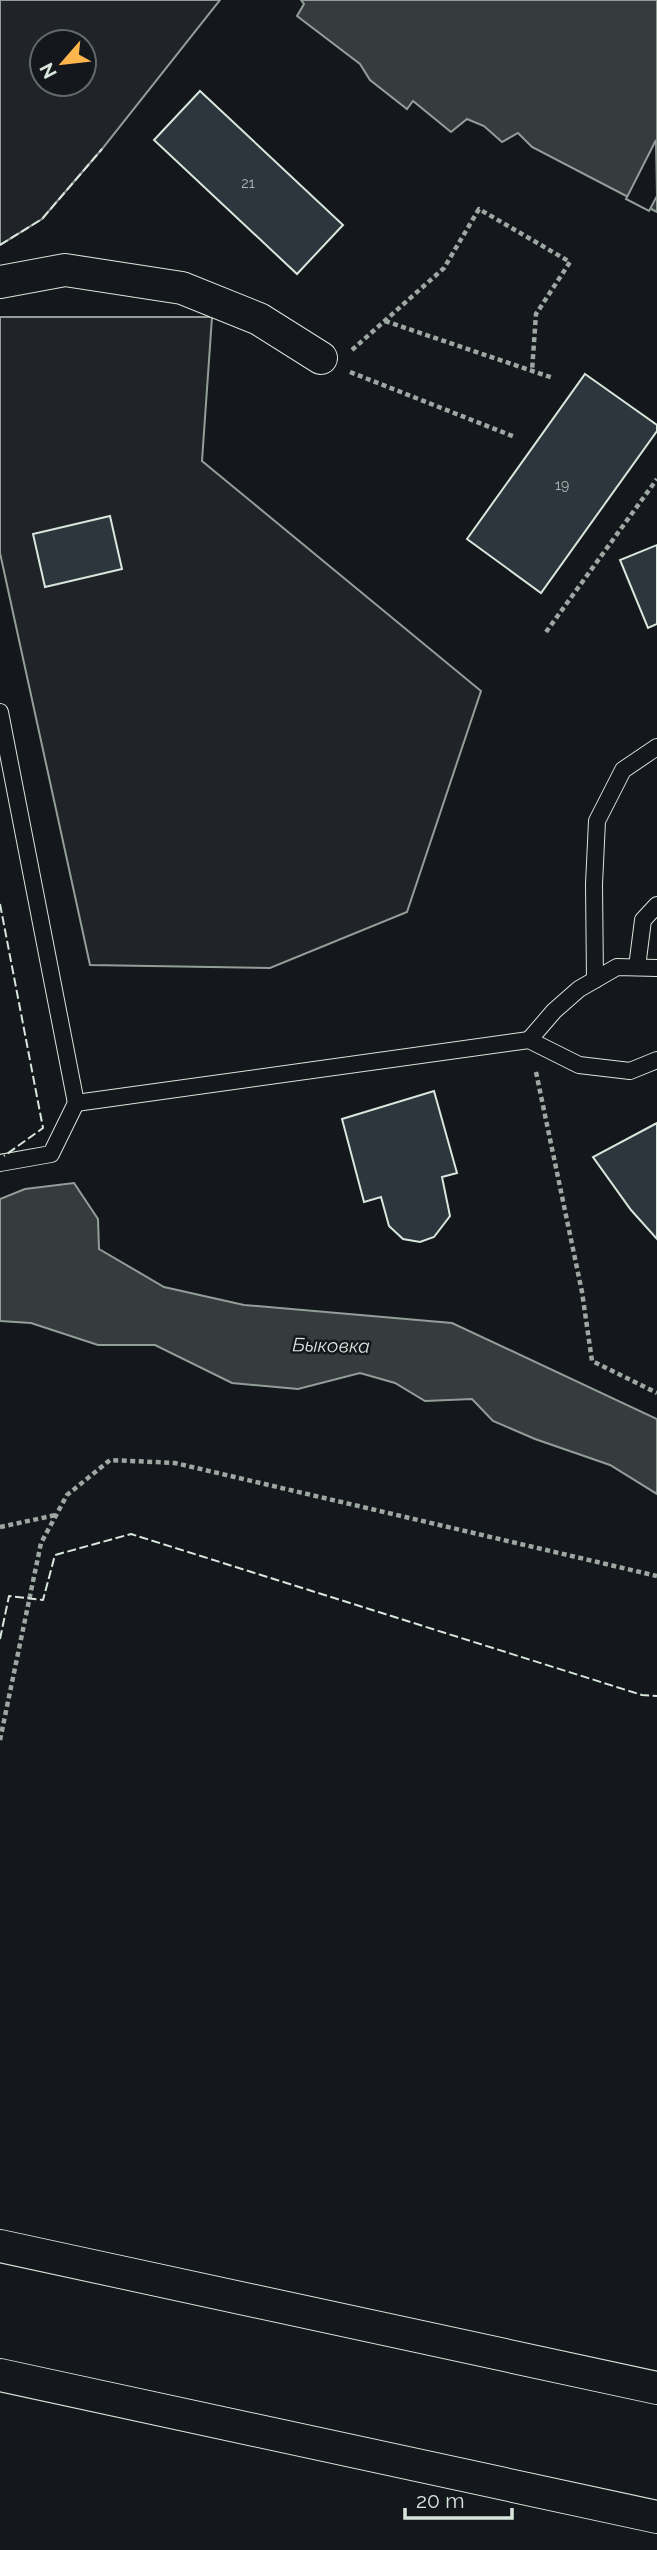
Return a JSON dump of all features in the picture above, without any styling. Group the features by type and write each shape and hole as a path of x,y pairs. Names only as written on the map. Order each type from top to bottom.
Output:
{"street":[{"path":"0,282 65,270 182,288 259,319 328,362"},
{"path":"0,2246 657,2388"},
{"path":"0,2375 657,2517"}],"lane":[{"path":"0,712 76,1103 51,1154 0,1163"},
{"path":"595,980 594,884 597,821 623,770 657,747"},
{"path":"637,967 643,920 657,905"},
{"path":"529,1040 554,1011 579,989 617,967 657,968"},
{"path":"76,1103 529,1040 579,1065 630,1071 657,1060"}],"path":[{"path":"328,362 385,321 444,268 479,209 570,262 536,314 532,371"},
{"path":"385,321 553,378"},
{"path":"328,362 515,437"},
{"path":"546,632 657,479"},
{"path":"529,1040 582,1292 593,1361 657,1394"},
{"path":"0,1740 41,1543 67,1495 110,1460 175,1462 657,1576"},
{"path":"0,1527 56,1515"}],"shaded area":[{"path":"0,0 220,0 102,149 42,219 0,245"},
{"path":"0,317 212,317 202,461 481,691 407,912 270,968 90,965 0,553"}],"water":[{"path":"301,0 657,0 657,212 532,147 518,133 502,142 484,126 467,119 451,132 413,101 407,109 370,80 360,64 297,16 304,4"},
{"name":"Быковка","path":"74,1183 98,1219 99,1249 164,1287 244,1305 452,1323 657,1419 657,1494 610,1465 493,1421 472,1399 425,1401 395,1383 360,1373 298,1389 232,1383 155,1345 98,1345 31,1323 0,1321 0,1199 25,1189"}],"pier":[{"path":"656,140 657,196 649,211 626,199"}],"building":[{"path":"200,91 343,225 297,274 154,140"},
{"path":"585,374 657,425 657,431 541,593 467,539"},
{"path":"110,516 122,569 45,587 33,534"},
{"path":"657,545 657,624 648,628 620,560"},
{"path":"434,1091 457,1173 442,1177 450,1216 434,1237 420,1242 403,1239 389,1226 381,1197 364,1202 342,1119"},
{"path":"657,1123 657,1239 631,1210 593,1157"}],"fence":[{"path":"0,245 42,219 102,149"},
{"path":"0,904 43,1128 4,1156"},
{"path":"0,1639 9,1596 43,1600 55,1555 131,1534 642,1695 657,1696"}]}
